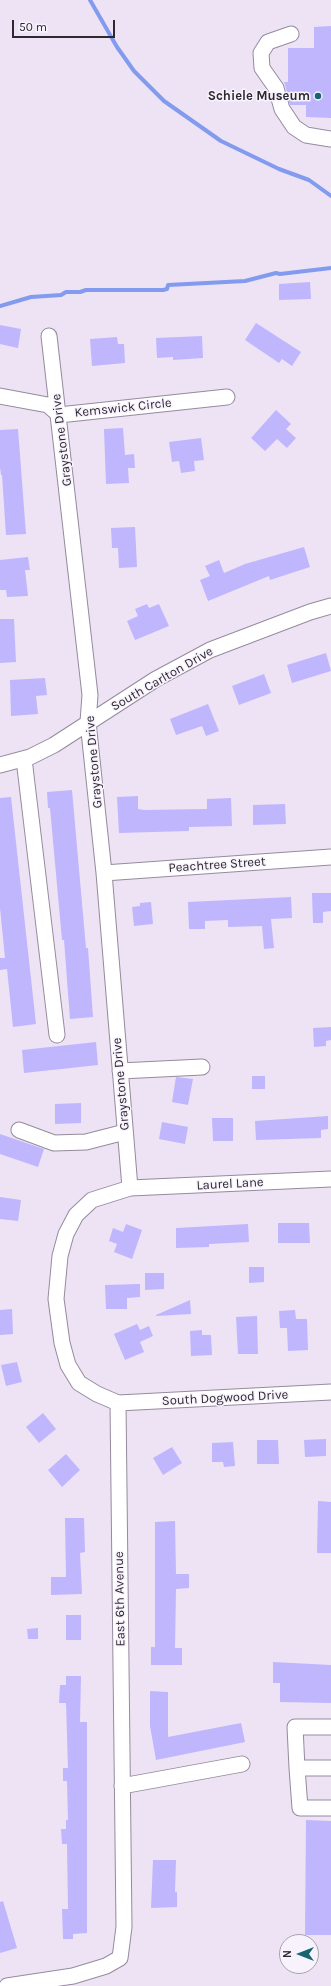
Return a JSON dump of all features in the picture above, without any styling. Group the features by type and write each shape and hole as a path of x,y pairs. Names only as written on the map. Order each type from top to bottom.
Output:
{"street":[{"path":"291,34 268,42 261,53 262,68 276,88 282,109 294,127 306,135 331,139"},
{"name":"Graystone Drive","path":"50,336 90,695 88,722 104,873 130,1188"},
{"name":"Kemswick Circle","path":"0,396 48,405 59,415 227,397"},
{"name":"South Carlton Drive","path":"0,765 24,759 54,746 88,722 156,679 210,650 290,619 331,606"},
{"path":"24,759 57,1035"},
{"name":"Peachtree Street","path":"104,873 331,857"},
{"path":"120,1071 202,1067"},
{"path":"19,1130 54,1143 86,1142 125,1132"},
{"name":"Laurel Lane","path":"130,1188 331,1179"},
{"path":"118,1403 97,1394 79,1383 68,1364 58,1321 57,1277 60,1256 66,1234 76,1215 92,1200 130,1188"},
{"name":"South Dogwood Drive","path":"118,1403 331,1392"},
{"name":"East 6th Avenue","path":"7,1986 73,1976 106,1966 120,1958 124,1926 118,1403"},
{"path":"331,1728 294,1727 300,1808 331,1808"},
{"path":"122,1786 242,1764"},
{"path":"297,1768 331,1768"}],"building":[{"path":"331,26 331,118 306,117 306,105 290,105 284,82 288,82 288,48 314,48 314,27"},
{"path":"310,282 311,299 279,300 279,284"},
{"path":"256,323 301,352 292,366 282,359 279,363 245,340"},
{"path":"0,325 21,329 18,348 0,344"},
{"path":"202,336 203,358 173,360 173,357 157,358 156,338"},
{"path":"117,337 118,344 124,344 125,363 92,366 90,339"},
{"path":"276,410 291,424 286,429 296,438 287,448 277,439 265,451 251,438"},
{"path":"123,428 125,455 134,454 135,468 128,468 129,483 106,484 104,429"},
{"path":"18,429 26,534 6,535 2,475 0,467 0,430"},
{"path":"201,438 204,460 194,461 195,471 181,473 179,461 172,462 169,442"},
{"path":"135,527 137,567 119,568 118,548 112,548 111,528"},
{"path":"304,547 310,567 270,580 269,576 208,601 200,580 210,576 205,566 219,560 224,573 245,564"},
{"path":"28,557 30,570 25,570 28,596 7,597 6,590 0,590 0,560"},
{"path":"147,604 149,608 159,604 169,626 135,640 127,621 138,616 135,609"},
{"path":"0,619 14,619 16,662 0,663"},
{"path":"326,653 331,671 292,683 287,665"},
{"path":"264,674 271,693 239,705 232,686"},
{"path":"45,678 47,695 36,696 38,714 11,716 10,680"},
{"path":"208,704 219,731 206,736 202,726 176,735 170,719"},
{"path":"72,790 86,948 88,948 93,1017 70,1019 64,940 62,940 50,808 48,808 47,792"},
{"path":"138,796 138,809 144,810 207,809 207,799 231,798 232,826 189,827 189,831 119,833 117,797"},
{"path":"11,797 36,1024 13,1027 7,969 0,970 0,958 5,958 0,908 0,798"},
{"path":"285,804 286,824 253,825 253,805"},
{"path":"312,893 331,893 331,911 323,912 323,923 313,923"},
{"path":"291,897 292,918 271,919 274,948 264,949 262,926 228,927 228,920 205,921 205,929 189,929 188,902"},
{"path":"151,902 153,924 134,926 132,907 140,906 140,903"},
{"path":"331,1027 331,1040 326,1041 326,1046 314,1047 313,1028"},
{"path":"96,1042 98,1065 24,1073 22,1050"},
{"path":"252,1076 265,1076 265,1089 252,1089"},
{"path":"176,1077 193,1079 188,1105 172,1102"},
{"path":"81,1103 81,1123 55,1124 55,1104"},
{"path":"328,1116 328,1129 321,1130 321,1138 256,1140 255,1121"},
{"path":"212,1118 233,1118 233,1141 213,1141"},
{"path":"162,1122 188,1127 185,1144 159,1139"},
{"path":"0,1134 44,1149 38,1167 0,1154"},
{"path":"0,1197 21,1200 18,1221 0,1219"},
{"path":"278,1223 309,1223 310,1243 278,1243"},
{"path":"126,1224 142,1230 132,1259 114,1252 117,1244 109,1241 113,1228 123,1232"},
{"path":"248,1224 249,1242 209,1244 209,1247 176,1248 176,1228"},
{"path":"249,1267 264,1267 264,1282 249,1283"},
{"path":"145,1273 164,1273 164,1289 145,1290"},
{"path":"140,1284 140,1297 127,1298 127,1309 106,1309 105,1285"},
{"path":"190,1300 191,1314 156,1316 156,1315"},
{"path":"12,1309 13,1334 0,1335 0,1310"},
{"path":"295,1310 296,1319 307,1319 308,1350 288,1351 287,1328 280,1328 279,1311"},
{"path":"257,1316 258,1354 238,1354 236,1317"},
{"path":"137,1324 140,1330 149,1326 153,1336 140,1342 144,1352 125,1360 114,1334"},
{"path":"202,1330 202,1335 211,1335 212,1355 191,1356 190,1331"},
{"path":"17,1362 22,1382 6,1386 1,1365"},
{"path":"43,1413 56,1429 39,1443 26,1427"},
{"path":"326,1439 326,1456 305,1457 304,1440"},
{"path":"257,1440 278,1440 279,1464 257,1464"},
{"path":"233,1442 235,1466 224,1467 223,1462 212,1462 212,1443"},
{"path":"172,1447 182,1463 163,1475 153,1458"},
{"path":"66,1454 80,1470 62,1487 48,1470"},
{"path":"318,1501 331,1502 331,1553 317,1553"},
{"path":"65,1518 84,1518 85,1552 80,1553 82,1594 51,1595 51,1577 66,1577"},
{"path":"175,1521 176,1574 189,1574 189,1588 176,1589 175,1648 182,1648 182,1665 151,1665 151,1647 155,1647 155,1522"},
{"path":"66,1615 81,1615 81,1640 66,1640"},
{"path":"38,1628 38,1639 28,1639 27,1629"},
{"path":"273,1662 331,1665 331,1703 280,1702 280,1683 273,1683"},
{"path":"66,1676 81,1676 80,1722 87,1722 87,1933 73,1934 73,1939 63,1939 62,1909 68,1909 67,1844 62,1844 61,1829 66,1829 66,1820 68,1820 67,1781 63,1781 63,1768 68,1768 66,1703 59,1703 60,1685 66,1685"},
{"path":"150,1691 168,1692 168,1737 241,1723 245,1742 156,1760 150,1726"},
{"path":"306,1820 331,1821 331,1935 305,1934"},
{"path":"153,1860 176,1860 175,1892 177,1892 177,1907 151,1908"},
{"path":"3,1901 17,1948 0,1953 0,1902"}],"waterway":[{"path":"90,0 117,47 134,71 164,101 221,141 279,169 309,180 331,196"},
{"path":"0,306 31,297 61,295 66,292 80,292 86,290 163,290 167,289 168,285 245,281 276,273 280,274 331,268"}],"place":[{"name":"Schiele Museum","path":"318,96"}]}
